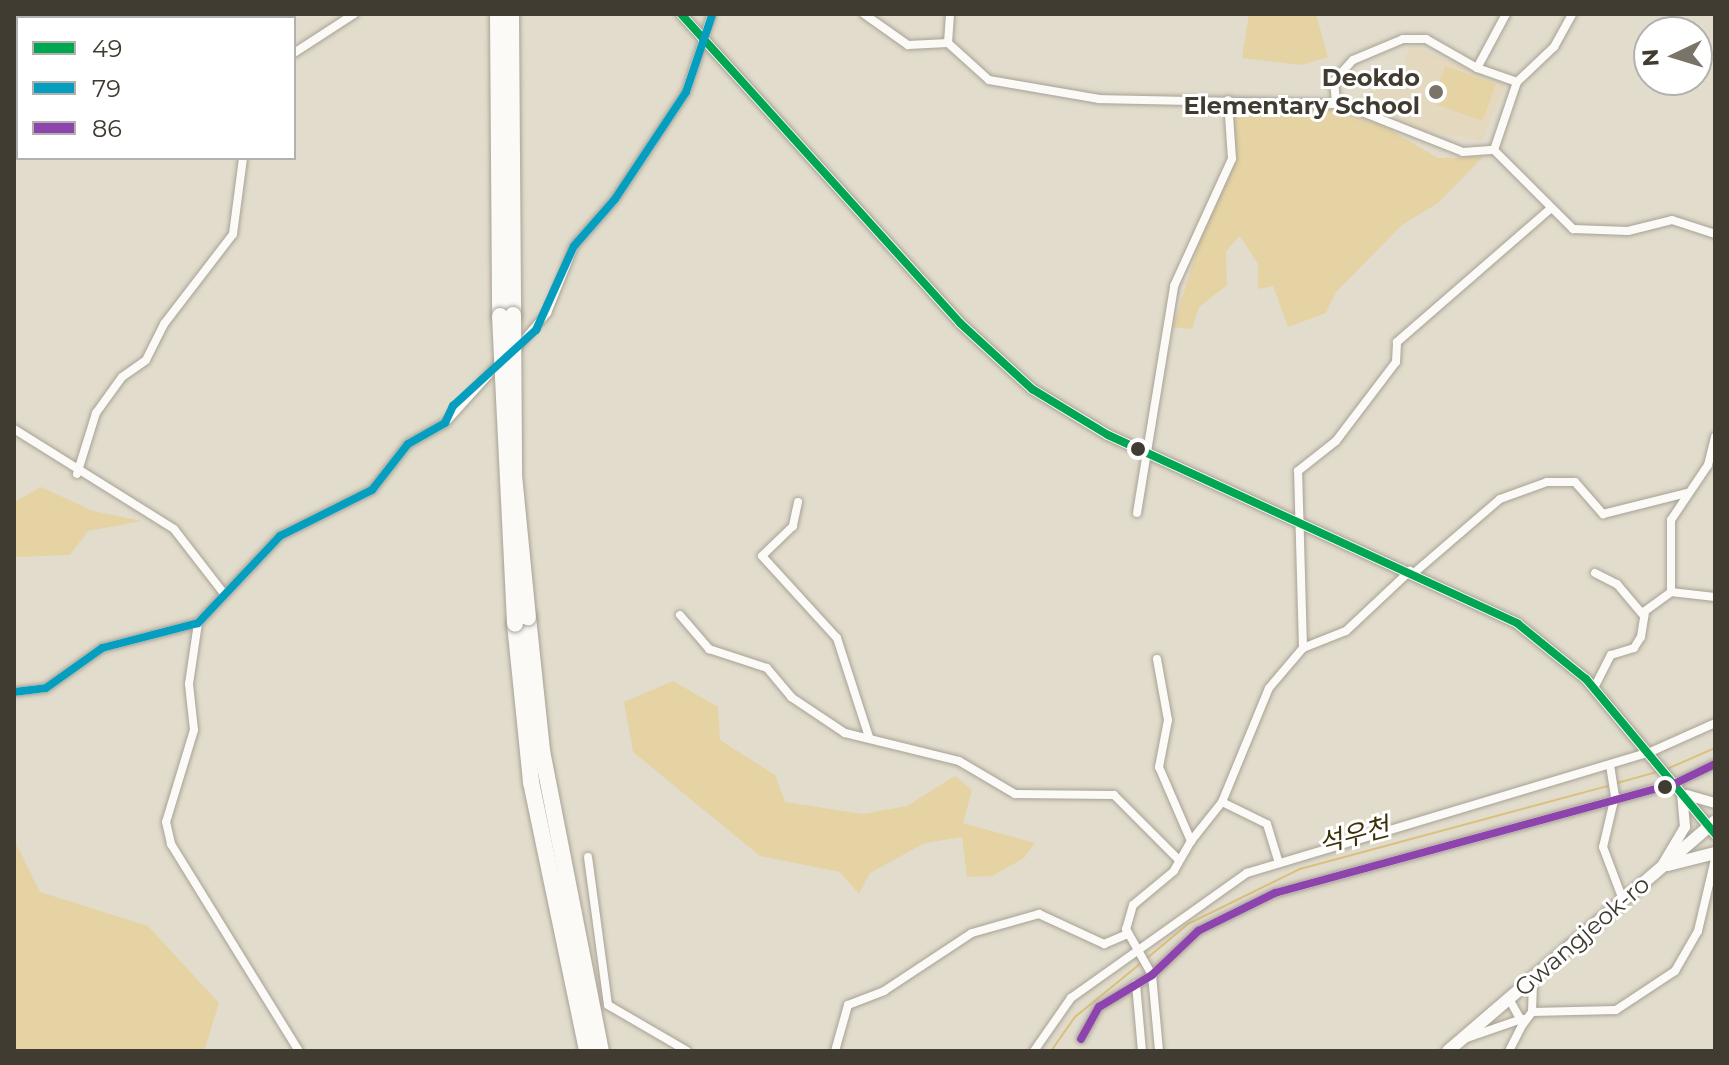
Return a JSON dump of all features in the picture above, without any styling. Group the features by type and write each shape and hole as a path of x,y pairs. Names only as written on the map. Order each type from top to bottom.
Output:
{"highway":[{"path":"491,14 531,782 587,1051"},
{"path":"497,99 498,14"},
{"path":"511,14 513,191"},
{"path":"506,316 518,14"},
{"path":"522,621 542,751 601,1051"}],"main road":[{"name":"Gwangjeok-ro","path":"1448,1051 1661,867 1713,827"},
{"path":"1661,867 1698,852 1715,853"}],"street":[{"path":"296,52 354,14"},
{"path":"681,14 715,45 986,351 1068,414 1518,624 1594,688 1713,827"},
{"path":"14,692 46,688 102,648 198,623 280,536 372,490 408,444 445,423 453,406 536,330 574,246 615,199 686,92 712,14"},
{"path":"864,14 908,45 948,43 989,80 1099,99 1336,103 1463,152 1494,150 1543,193 1550,209 1573,229 1628,231 1672,220 1715,234"},
{"path":"948,43 950,14"},
{"path":"1477,68 1506,14"},
{"path":"1494,150 1517,82 1554,47 1572,14"},
{"path":"1336,103 1334,81 1353,60 1403,39 1426,39 1477,68 1517,82"},
{"path":"1137,513 1145,451 1167,364 1174,286 1232,159 1228,100"},
{"path":"77,474 96,413 122,377 146,360 164,324 233,234 243,160"},
{"path":"1303,648 1298,471 1336,441 1396,357 1397,342 1550,209"},
{"path":"14,429 77,474 174,529 225,595"},
{"path":"1671,592 1668,537 1687,493 1708,465 1715,437"},
{"path":"1159,1051 1151,972 1132,948 1127,934 1133,905 1179,860 1222,802 1269,688 1303,648 1346,631 1500,499 1547,482 1575,482 1603,514 1687,493"},
{"path":"798,502 793,526 762,556 837,638 869,737"},
{"path":"1595,573 1617,584 1644,616"},
{"path":"1594,688 1611,655 1634,648 1644,616 1671,592 1715,597"},
{"path":"680,615 709,649 767,668 791,697 845,733 959,761 1015,794 1114,795 1179,860"},
{"path":"198,623 189,684 194,730 166,822 171,844 299,1051"},
{"path":"1157,659 1168,720 1159,767 1191,841"},
{"path":"1034,1051 1071,998 1132,948 1278,859 1649,755 1715,723"},
{"path":"1081,1039 1099,1007 1136,984 1198,931 1275,893 1615,796 1674,784 1715,764"},
{"path":"1610,765 1615,796 1603,847 1623,900"},
{"path":"1682,793 1715,803"},
{"path":"1661,867 1685,827 1682,793"},
{"path":"1222,802 1267,824 1278,859"},
{"path":"588,857 608,1005 682,1050"},
{"path":"1532,1012 1616,1010 1666,979 1698,931 1715,859"},
{"path":"835,1051 848,1005 903,976 972,933 1039,914 1104,944 1127,934"},
{"path":"1509,1050 1522,1022 1532,1012 1533,978"},
{"path":"1136,984 1142,1051"},
{"path":"1509,999 1522,1022"},
{"path":"1460,1040 1522,1022"},
{"path":"1504,1026 1509,1050"}],"shaded area":[{"path":"1249,14 1316,14 1328,57 1302,65 1242,58"},
{"name":"Deokdo Elementary School","path":"1411,45 1505,85 1482,141 1413,128 1354,99 1397,79"},
{"path":"1445,66 1496,84 1482,121 1432,103"},
{"path":"1317,104 1385,127 1438,158 1483,157 1438,203 1402,225 1336,292 1326,313 1288,327 1273,286 1258,289 1258,264 1240,236 1226,251 1227,285 1199,307 1192,329 1173,327 1201,238 1234,164 1234,111"},
{"path":"41,487 93,511 142,521 88,531 70,555 14,557 14,502"},
{"path":"673,681 718,707 720,740 775,775 785,802 863,814 907,806 955,776 972,790 963,823 1035,843 1024,858 992,876 967,877 962,837 925,843 870,873 859,894 840,872 760,856 633,752 624,702"},
{"path":"14,839 40,892 148,926 219,1003 204,1051 14,1051"}],"waterway":[{"name":"석우천","path":"1667,769 1715,748"},
{"name":"석우천","path":"1617,783 1657,772"},
{"name":"석우천","path":"1146,959 1188,924 1300,869 1611,785"},
{"name":"석우천","path":"1051,1051 1075,1017 1141,963"}],"transit line":[{"name":"49","path":"681,14 960,323 1032,389 1108,435 1518,624 1586,679 1715,834"},
{"name":"79","path":"14,692 46,688 102,648 198,623 280,536 372,490 408,444 445,423 453,406 536,330 574,246 615,199 686,92 712,15"},
{"name":"86","path":"1081,1039 1099,1007 1152,975 1198,931 1275,893 1674,784 1715,764"}],"place":[{"name":"Deokdo Elementary School","path":"1436,92"}]}
